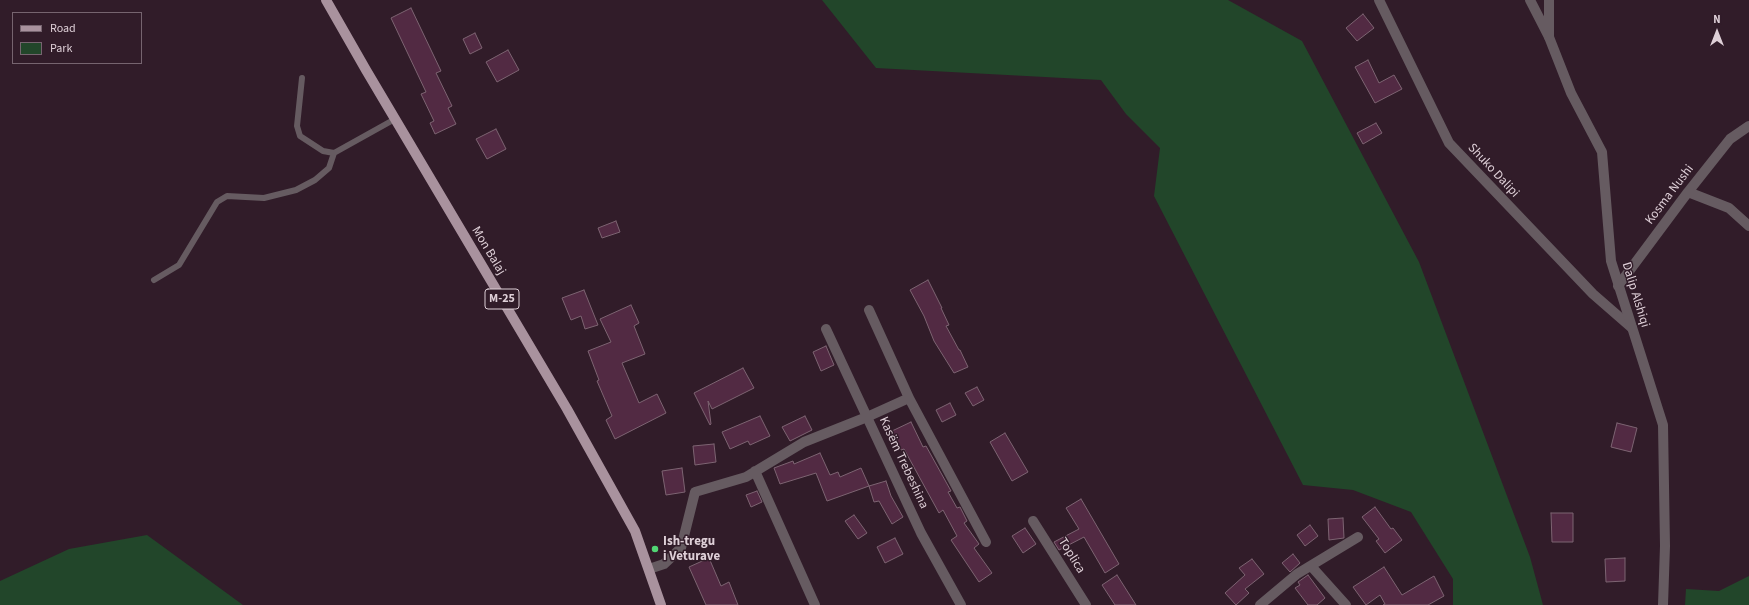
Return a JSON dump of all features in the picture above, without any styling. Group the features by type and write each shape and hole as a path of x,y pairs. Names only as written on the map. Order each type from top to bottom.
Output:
{"main road":[{"name":"Mon Balaj","path":"326,0 567,409 635,531 661,605"}],"street":[{"name":"Shuko Dalipi","path":"1379,0 1449,143 1592,294 1632,328"},
{"path":"1530,0 1549,38"},
{"name":"Dalip Alshiqi","path":"1550,0 1549,38 1571,93 1602,152 1611,261 1663,425 1665,546 1663,605"},
{"name":"Kosma Nushi","path":"1618,286 1688,192 1730,139 1749,126"},
{"path":"1688,192 1730,208 1749,226"},
{"path":"869,310 909,398 986,542"},
{"name":"Kasëm Trebeshina","path":"826,329 921,533 961,605"},
{"path":"649,569 664,564 681,548 695,492 737,480 804,442 868,417 909,398"},
{"path":"754,471 815,605"},
{"name":"Toplica","path":"1033,522 1086,605"},
{"path":"1260,605 1298,574 1358,537"},
{"path":"1311,566 1346,605"}],"lane":[{"path":"302,78 297,126 300,136 323,151 334,153 395,119"},
{"path":"154,280 179,265 217,202 227,196 264,198 296,190 315,180 329,168 334,153"}],"green space":[{"path":"822,0 1228,0 1302,41 1419,262 1530,557 1543,605 1453,605 1453,579 1411,512 1353,490 1303,485 1154,196 1160,148 1126,114 1101,80 876,68"},
{"path":"147,535 243,605 0,605 0,581 69,549"},
{"path":"1749,576 1749,605 1685,605 1686,589 1719,591"}],"building":[{"path":"411,8 441,71 436,73 452,106 448,108 456,124 435,134 430,123 434,121 421,94 426,92 391,18"},
{"path":"1363,14 1374,28 1357,41 1346,28"},
{"path":"475,33 482,48 470,54 463,39"},
{"path":"508,50 519,70 497,82 486,62"},
{"path":"1368,60 1379,83 1394,75 1402,89 1375,103 1355,67"},
{"path":"1376,123 1382,133 1363,144 1357,133"},
{"path":"496,129 506,149 487,159 476,139"},
{"path":"616,221 620,232 602,238 598,228"},
{"path":"928,280 949,325 946,326 968,367 954,373 934,341 924,316 910,290"},
{"path":"584,290 598,325 585,329 581,316 571,320 562,298"},
{"path":"631,305 639,323 634,326 645,354 622,363 639,403 657,394 666,413 615,439 606,420 612,416 597,381 599,380 588,351 611,342 600,319"},
{"path":"826,346 834,365 821,371 813,352"},
{"path":"743,368 754,388 712,409 708,401 710,425 694,393"},
{"path":"977,387 984,400 973,406 965,393"},
{"path":"950,403 956,415 942,422 936,410"},
{"path":"760,416 770,436 750,445 748,441 730,449 722,432"},
{"path":"805,416 812,430 790,441 782,427"},
{"path":"911,422 923,447 926,446 951,491 948,492 957,508 960,507 967,521 964,523 979,544 974,548 992,573 979,582 951,540 957,536 943,510 939,513 904,449 901,450 892,431"},
{"path":"1617,423 1637,428 1631,452 1611,447"},
{"path":"1005,433 1028,472 1012,481 990,442"},
{"path":"714,444 716,462 695,465 693,446"},
{"path":"820,453 830,475 838,472 840,477 861,468 869,486 827,501 816,473 780,484 774,468 793,461 794,464"},
{"path":"682,468 685,492 666,495 662,471"},
{"path":"886,481 891,496 903,517 892,524 879,501 874,502 869,486"},
{"path":"757,491 762,502 751,507 746,495"},
{"path":"1081,499 1119,564 1105,573 1084,537 1059,550 1054,542 1079,529 1066,508"},
{"path":"1375,507 1391,529 1393,528 1402,540 1385,553 1376,541 1379,539 1362,517"},
{"path":"1551,513 1573,513 1573,542 1552,542"},
{"path":"854,515 867,533 858,539 845,521"},
{"path":"1343,518 1344,538 1329,540 1328,519"},
{"path":"1310,525 1318,536 1305,546 1297,535"},
{"path":"1025,528 1036,544 1023,553 1012,536"},
{"path":"895,538 903,554 885,563 877,547"},
{"path":"1293,554 1300,563 1290,572 1282,563"},
{"path":"709,558 721,586 729,582 738,605 706,605 689,567"},
{"path":"1625,558 1625,581 1606,582 1605,559"},
{"path":"1252,559 1264,574 1245,589 1249,593 1236,605 1225,593 1245,575 1239,568"},
{"path":"1384,567 1402,595 1434,576 1444,596 1428,605 1383,605 1385,604 1380,595 1366,605 1353,587"},
{"path":"1117,575 1136,605 1115,605 1102,585"},
{"path":"1308,575 1325,598 1317,605 1308,605 1295,588 1300,585 1298,582"}],"place":[{"name":"Ish-tregu i Veturave","path":"655,549"}]}
